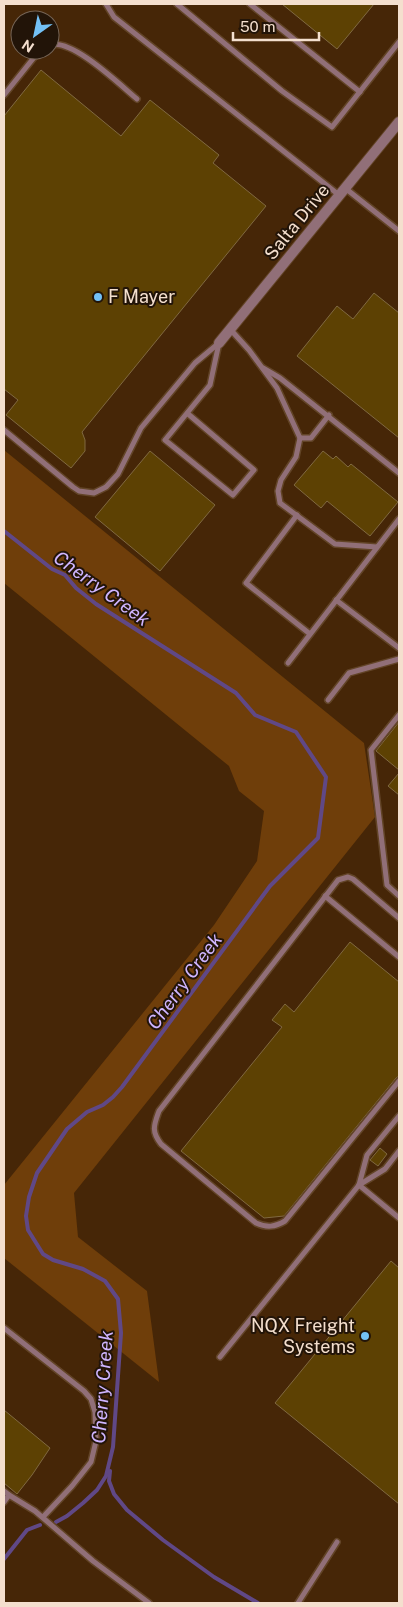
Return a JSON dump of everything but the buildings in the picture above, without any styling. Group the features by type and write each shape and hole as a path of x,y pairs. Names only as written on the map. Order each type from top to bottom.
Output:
{"street":[{"name":"Salta Drive","path":"219,343 399,122"}],"lane":[{"path":"106,4 114,17 343,192 399,231"},
{"path":"177,4 282,91 332,127 399,42"},
{"path":"250,4 360,92"},
{"path":"60,45 66,46 84,56 137,99"},
{"path":"4,95 32,60"},
{"path":"230,330 249,350 277,388 300,438 296,457 281,480 278,491 280,503 335,544 377,548"},
{"path":"187,413 254,470 233,495 166,440 187,413 210,385 219,343"},
{"path":"4,430 73,487 79,491 94,493 106,487 118,474 141,428 195,363 219,343"},
{"path":"261,366 329,415 399,472"},
{"path":"300,438 311,438 329,415"},
{"path":"297,516 246,583 310,634"},
{"path":"288,663 399,519"},
{"path":"336,600 399,648"},
{"path":"328,700 349,673 399,659"},
{"path":"399,715 371,750 386,885 399,896"},
{"path":"399,918 353,879 348,877 338,880 159,1111 154,1129 155,1137 256,1223 263,1226 276,1226 285,1221 399,1082"},
{"path":"325,896 399,957"},
{"path":"359,1185 367,1156 399,1116"},
{"path":"220,1357 359,1185 385,1169 399,1151"},
{"path":"359,1185 399,1218"},
{"path":"4,1328 84,1391 91,1399 95,1412 96,1441 91,1462 43,1517"},
{"path":"4,1491 43,1517 56,1531 93,1561 150,1603"},
{"path":"4,1502 9,1495"},
{"path":"298,1603 337,1542"}],"shaded area":[{"path":"4,450 364,743 375,817 74,1193 78,1237 147,1291 159,1382 4,1258 4,1185 214,925 257,861 264,811 239,791 229,766 4,583"}],"waterway":[{"name":"Cherry Creek","path":"4,531 52,569 65,575 76,588 96,604 236,693 255,715 296,732 326,777 318,838 270,886 122,1087 103,1105 87,1112 67,1129 37,1173 29,1197 26,1216 28,1230 43,1254 53,1260 83,1269 105,1281 118,1299 121,1333 113,1447 106,1476 97,1490 83,1503 56,1522"},
{"path":"110,1471 109,1481 114,1494 127,1510 163,1540 214,1577 258,1603"},
{"name":"Cherry Creek","path":"4,1559 27,1530 40,1525"}],"place":[{"name":"F Mayer","path":"98,297"},
{"name":"NQX Freight Systems","path":"365,1336"}]}
